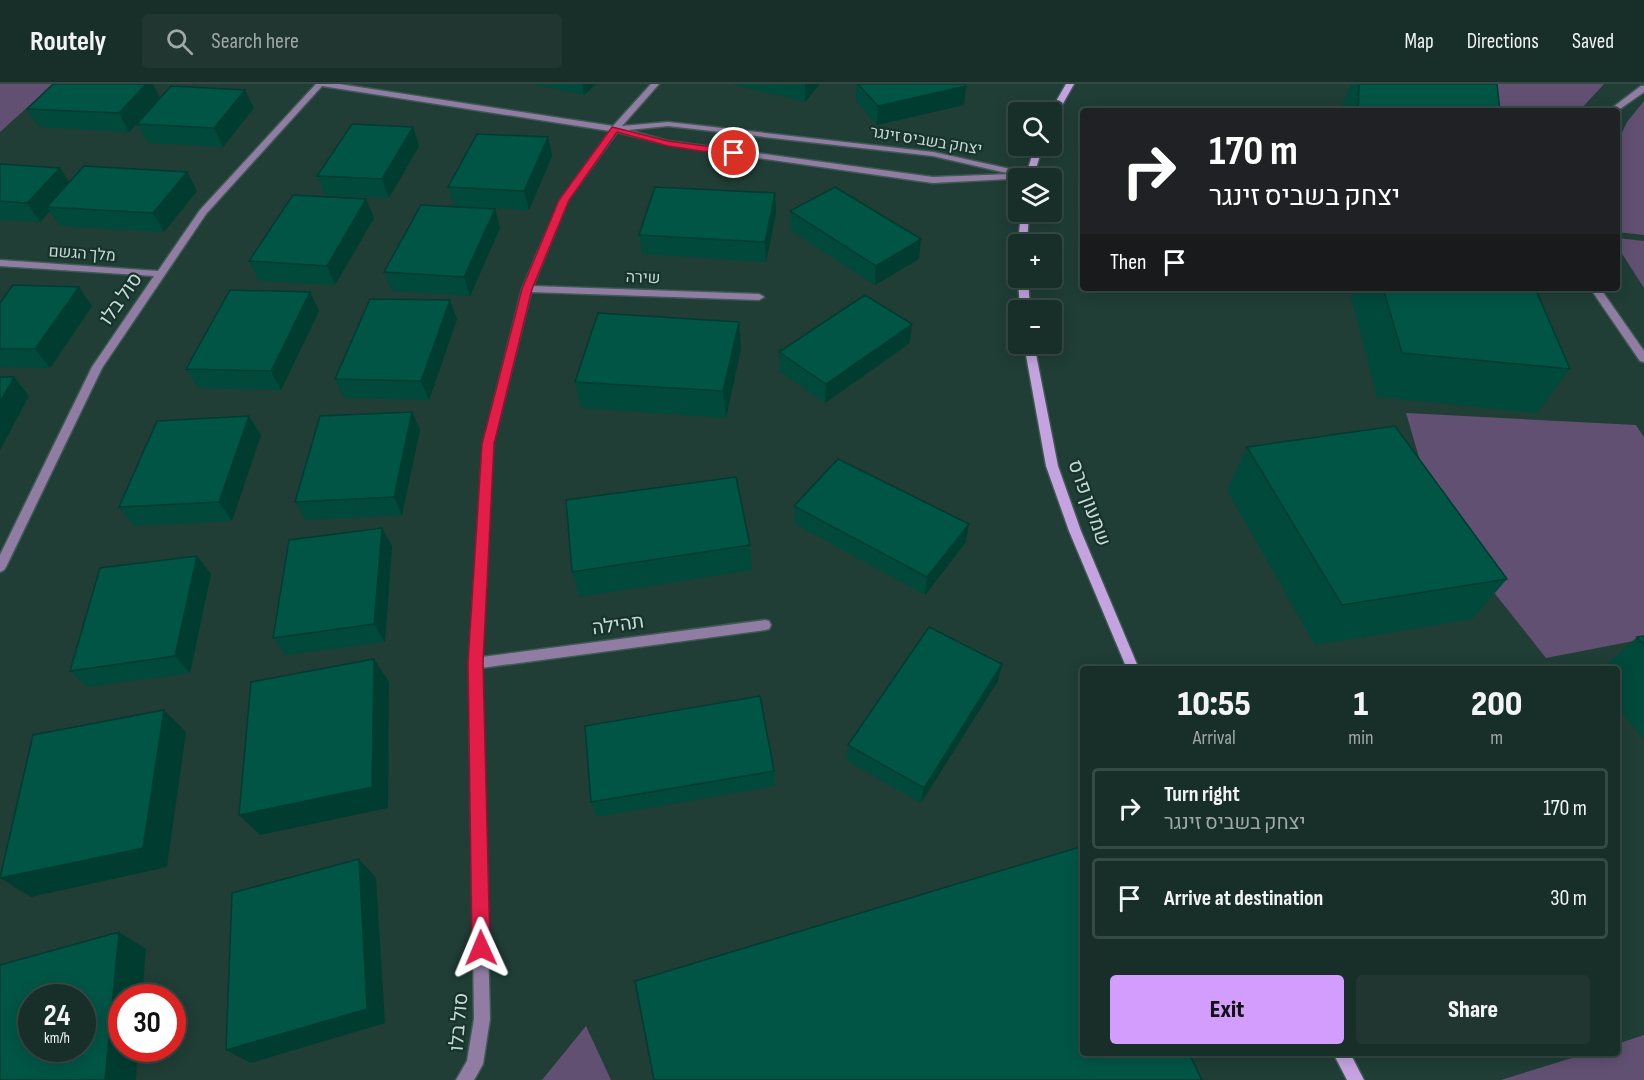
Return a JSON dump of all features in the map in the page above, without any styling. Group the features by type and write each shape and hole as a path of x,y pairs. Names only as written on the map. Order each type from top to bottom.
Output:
{"street":[{"name":"יצחק בשביס זינגר","path":"322,84 615,129 668,143 933,180 1008,178"},
{"name":"סול בלו","path":"0,567 97,367 203,212 264,142 322,84"},
{"name":"סול בלו","path":"464,1080 475,1064 482,1019 475,663 488,444 527,289 564,200 615,129 656,84"},
{"path":"1060,102 1070,84"},
{"path":"1616,108 1644,88"},
{"name":"יצחק בשביס זינגר","path":"615,129 679,125 933,154 1008,172"},
{"name":"מלך הגשם","path":"0,263 161,274"},
{"name":"שירה","path":"527,289 759,297"},
{"path":"1597,291 1644,359"},
{"name":"שמעון פרס","path":"1031,354 1052,466 1075,531 1132,666"},
{"name":"תהילה","path":"475,663 765,625"},
{"path":"1343,1056 1356,1080"}],"shaded area":[{"path":"0,84 53,84 0,132"},
{"path":"1362,84 1604,84 1582,108 1439,108"},
{"path":"1644,101 1644,235 1620,232 1620,137 1627,122"},
{"path":"1620,238 1644,241 1644,288 1620,251"},
{"path":"1406,413 1636,425 1644,437 1644,639 1546,658 1438,522"},
{"path":"586,1026 611,1080 542,1080"},
{"path":"1644,1035 1644,1080 1501,1080 1578,1056 1620,1056 1620,1043"}],"building":[{"path":"53,84 146,84 119,113 27,109"},
{"path":"858,84 964,84 966,86 878,106"},
{"path":"1359,84 1497,84 1500,108 1358,108"},
{"path":"171,86 245,90 214,128 137,124"},
{"path":"352,124 413,127 382,179 317,176"},
{"path":"477,134 548,137 524,191 448,187"},
{"path":"0,164 60,168 27,203 0,201"},
{"path":"84,166 187,172 153,213 47,207"},
{"path":"655,187 775,193 765,242 639,235"},
{"path":"835,187 921,239 876,266 790,211"},
{"path":"293,195 366,199 327,266 249,261"},
{"path":"421,205 495,209 464,277 384,272"},
{"path":"13,285 79,287 35,349 0,349 0,303"},
{"path":"230,290 310,292 271,371 186,369"},
{"path":"1384,291 1536,291 1570,369 1402,353"},
{"path":"865,295 912,324 826,384 779,352"},
{"path":"370,299 450,300 421,381 335,379"},
{"path":"598,313 739,322 723,391 575,382"},
{"path":"0,377 14,377 0,402"},
{"path":"412,412 394,497 295,502 320,416"},
{"path":"249,416 219,502 119,507 157,421"},
{"path":"1395,426 1507,579 1342,605 1247,447"},
{"path":"838,459 969,524 927,577 794,506"},
{"path":"736,477 750,545 572,572 566,500"},
{"path":"382,528 374,624 273,638 289,540"},
{"path":"197,556 175,656 70,671 100,568"},
{"path":"929,627 1002,664 924,788 848,745"},
{"path":"1644,636 1644,645 1637,637"},
{"path":"374,659 372,787 239,815 251,682"},
{"path":"760,696 774,771 591,802 585,726"},
{"path":"164,710 143,848 0,878 33,735"},
{"path":"1080,847 1080,1056 1190,1056 1202,1080 654,1080 635,981"},
{"path":"359,859 367,1009 226,1050 232,893"},
{"path":"119,932 114,984 108,984 108,1048 105,1080 0,1080 0,965"}],"route":[{"path":"481,948 475,663 488,444 527,289 564,200 615,129 668,143 734,153"}]}
